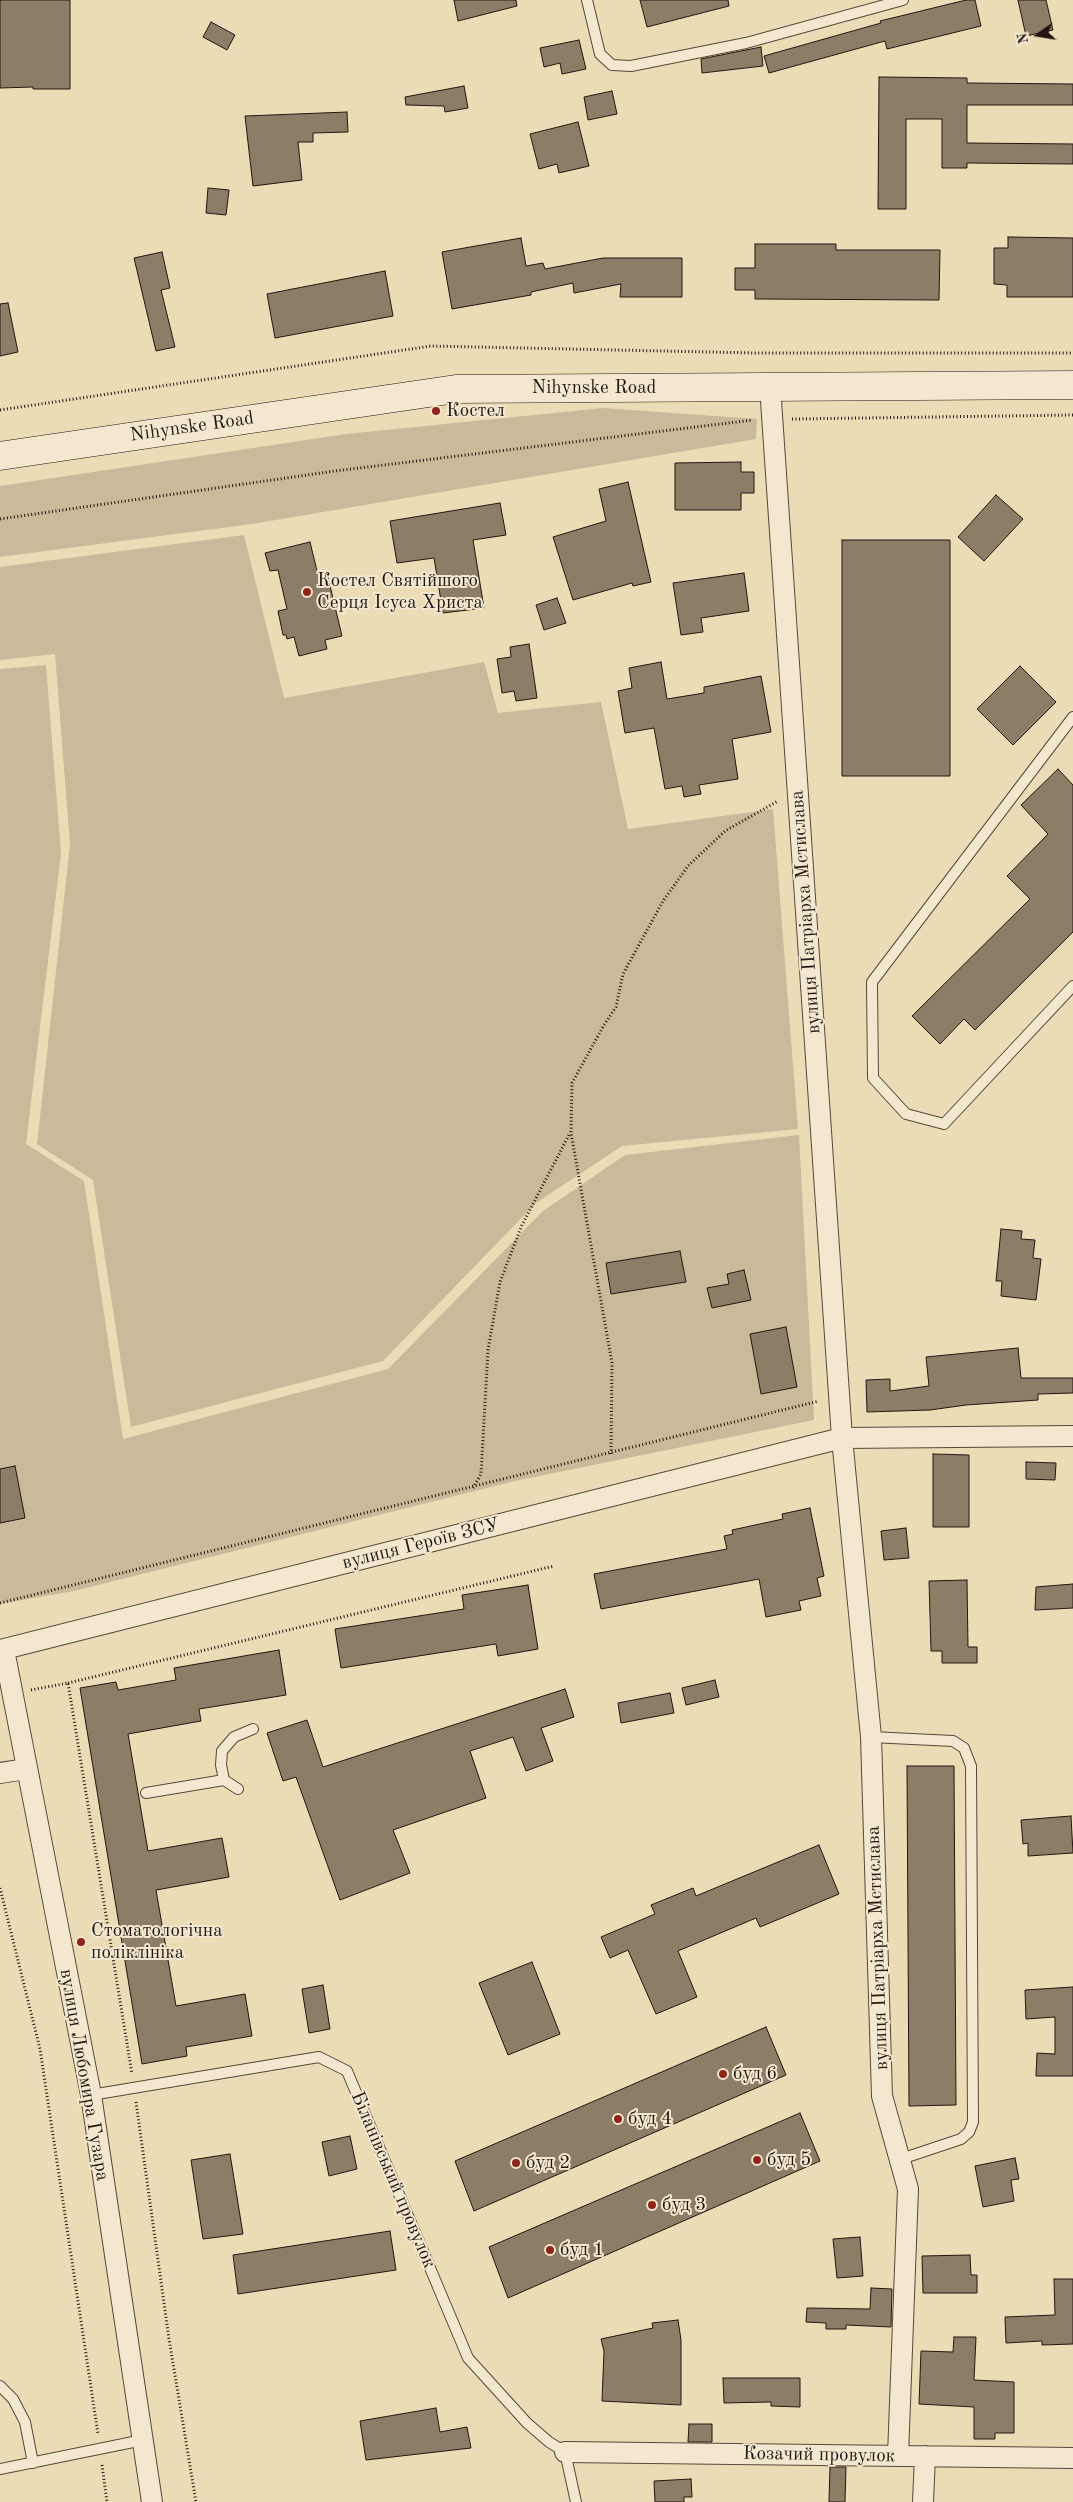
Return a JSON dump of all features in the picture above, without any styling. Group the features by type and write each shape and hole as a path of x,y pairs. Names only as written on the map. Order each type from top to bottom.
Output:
{"main road":[{"name":"Nihynske Road","path":"0,456 456,388 1073,385"}],"street":[{"name":"вулиця Патріарха Мстислава","path":"770,386 842,1438 871,1737 882,2096 902,2159 908,2189 898,2456"},
{"path":"842,1438 1073,1436"},
{"name":"вулиця Героїв ЗСУ","path":"2,1650 842,1438"},
{"name":"вулиця Любомира Гузара","path":"2,1650 14,1694 26,1769 91,2095 152,2502"},
{"path":"0,1773 26,1769"},
{"name":"Козачий провулок","path":"565,2452 1073,2458"},
{"path":"923,2502 925,2456"}],"lane":[{"path":"587,0 600,54 612,65 631,66 746,43 903,0"},
{"path":"1073,717 872,982 873,1078 906,1114 944,1124 1073,986"},
{"path":"224,1780 221,1757 225,1745 234,1737 253,1729"},
{"path":"871,1737 953,1741 964,1748 971,1766 973,2122 969,2132 961,2139 902,2159"},
{"path":"146,1793 224,1780 238,1790"},
{"name":"Біланівський провулок","path":"91,2095 319,2057 347,2071 468,2358 528,2424 549,2442 565,2452"},
{"path":"0,2386 13,2399 25,2422 33,2463"},
{"path":"0,2469 143,2440"},
{"path":"565,2452 576,2502"}],"path":[{"path":"0,410 431,346 756,353 1073,353"},
{"path":"0,519 335,471 747,420 1073,415"},
{"path":"611,1454 612,1363 571,1133 572,1083 616,1007 623,974 663,901 688,866 725,831 782,798"},
{"path":"473,1488 481,1474 488,1350 500,1282 521,1227 571,1133"},
{"path":"0,1603 611,1454 840,1396"},
{"path":"14,1694 68,1683 554,1566"},
{"path":"68,1683 102,1901 134,2087 169,2339 196,2502"},
{"path":"0,1888 40,2050 107,2502"}],"shaded area":[{"path":"603,408 757,419 756,439 252,524 0,557 0,486 346,434"},
{"path":"244,535 284,698 484,662 498,713 601,702 628,829 773,809 798,1129 622,1146 536,1203 383,1361 131,1427 93,1180 37,1144 70,844 55,654 0,660 0,567"},
{"path":"46,665 61,853 26,1144 84,1181 123,1439 388,1369 543,1211 625,1155 799,1135 814,1420 515,1481 74,1591 0,1604 0,669"}],"building":[{"path":"0,0 70,0 70,89 0,88"},
{"path":"454,0 516,0 517,6 458,21"},
{"path":"640,0 728,0 729,6 647,27"},
{"path":"966,0 975,0 981,26 887,49 885,41 769,73 764,56 881,23 880,21"},
{"path":"1018,0 1046,0 1053,30 1026,36"},
{"path":"211,22 235,35 227,50 203,37"},
{"path":"579,40 586,69 562,74 560,63 544,67 540,48"},
{"path":"761,47 763,66 702,73 701,59"},
{"path":"879,77 967,78 967,83 1073,84 1073,105 967,105 967,143 1073,144 1073,164 967,163 967,168 942,168 942,119 906,119 906,209 878,209"},
{"path":"464,86 468,108 445,112 444,106 406,105 405,97"},
{"path":"612,91 617,114 588,120 584,97"},
{"path":"347,112 348,132 313,133 313,142 298,142 302,180 253,186 245,116"},
{"path":"578,122 589,166 559,173 557,164 539,169 530,134"},
{"path":"208,188 229,190 226,215 206,213"},
{"path":"1008,237 1073,238 1073,297 1007,297 1007,285 994,284 994,248 1008,248"},
{"path":"521,238 526,266 543,263 545,269 603,258 682,258 682,297 620,297 621,284 574,293 573,283 531,292 531,295 452,309 442,252"},
{"path":"755,244 836,244 836,250 940,250 939,300 755,299 755,290 735,290 735,268 755,268"},
{"path":"162,252 170,288 161,290 175,347 156,351 134,258"},
{"path":"385,271 393,316 275,338 267,294"},
{"path":"8,303 18,352 0,356 0,304"},
{"path":"741,462 741,472 754,472 754,493 741,493 741,510 675,510 675,463"},
{"path":"628,482 651,582 633,586 632,583 573,600 553,537 606,521 599,489"},
{"path":"996,495 1023,519 984,561 958,537"},
{"path":"500,503 506,535 473,540 484,608 443,613 434,558 397,563 390,521"},
{"path":"842,540 950,540 950,776 842,776"},
{"name":"Костел Святійшого Серця Ісуса Христа","path":"310,542 318,575 327,573 342,636 325,640 327,649 299,656 294,637 287,639 286,635 283,635 278,611 287,609 278,570 270,571 265,553"},
{"path":"744,573 749,611 701,618 703,632 681,635 673,583"},
{"path":"557,598 566,623 544,630 536,605"},
{"path":"529,644 537,698 516,701 514,691 502,693 497,659 511,657 510,647"},
{"path":"661,662 667,699 704,693 704,687 761,676 771,732 732,739 738,779 699,785 701,794 684,797 682,786 665,789 654,728 625,733 618,691 632,688 629,668"},
{"path":"1020,666 1056,702 1013,745 977,709"},
{"path":"1058,769 1073,785 1073,932 975,1030 964,1019 940,1044 912,1016 1030,899 1007,876 1048,834 1021,805"},
{"path":"1001,1229 1022,1231 1021,1239 1035,1240 1033,1258 1041,1259 1036,1300 1001,1296 1002,1281 996,1281"},
{"path":"680,1251 686,1282 611,1294 606,1263"},
{"path":"744,1270 751,1300 712,1308 707,1288 729,1284 727,1274"},
{"path":"786,1327 797,1387 761,1394 750,1334"},
{"path":"1018,1348 1021,1378 1073,1378 1073,1393 1038,1394 1038,1400 966,1405 930,1410 867,1412 866,1380 890,1379 890,1391 929,1386 926,1357"},
{"path":"933,1454 969,1455 969,1527 933,1527"},
{"path":"1026,1462 1056,1463 1055,1480 1026,1479"},
{"path":"15,1466 25,1518 0,1523 0,1469"},
{"path":"810,1508 824,1576 817,1578 821,1596 799,1601 801,1610 766,1617 759,1579 601,1609 594,1574 727,1549 724,1536 733,1534 732,1530 783,1519 782,1514"},
{"path":"906,1528 909,1558 884,1560 881,1531"},
{"path":"967,1580 968,1647 977,1647 977,1663 942,1663 942,1651 931,1651 929,1581"},
{"path":"1073,1584 1073,1608 1035,1610 1036,1587"},
{"path":"528,1585 538,1649 498,1656 496,1644 341,1668 335,1629 464,1609 462,1595"},
{"path":"279,1650 286,1695 199,1709 201,1721 128,1734 148,1851 222,1838 229,1877 156,1890 176,2006 245,1994 252,2036 186,2047 187,2056 142,2064 80,1688 116,1682 118,1690 176,1680 174,1668"},
{"path":"715,1680 719,1697 686,1705 682,1688"},
{"path":"565,1689 574,1717 541,1728 553,1761 526,1771 513,1737 470,1751 486,1798 393,1830 410,1873 340,1900 296,1777 283,1781 267,1733 307,1720 323,1767"},
{"path":"670,1693 674,1713 621,1723 618,1703"},
{"path":"907,1766 954,1766 956,2105 909,2106"},
{"path":"1071,1816 1073,1853 1028,1856 1028,1843 1023,1844 1021,1820"},
{"path":"819,1845 839,1894 760,1927 756,1918 678,1951 697,1997 656,2014 628,1950 610,1958 601,1937 655,1914 651,1905 693,1888 696,1896"},
{"path":"532,1962 560,2034 508,2055 479,1983"},
{"path":"323,1985 330,2029 309,2033 302,1989"},
{"path":"1073,1987 1073,2076 1036,2076 1037,2053 1055,2054 1055,2017 1026,2019 1025,1990"},
{"path":"766,2027 786,2075 474,2211 455,2161"},
{"path":"800,2113 820,2161 508,2298 489,2247"},
{"path":"350,2136 357,2169 329,2176 322,2142"},
{"path":"230,2154 243,2234 203,2239 191,2160"},
{"path":"1015,2158 1019,2179 1011,2180 1014,2201 983,2207 975,2166"},
{"path":"390,2231 396,2270 238,2294 233,2255"},
{"path":"860,2237 863,2276 837,2278 833,2239"},
{"path":"970,2255 971,2275 977,2275 977,2293 923,2293 922,2256"},
{"path":"1054,2279 1073,2279 1073,2344 1042,2345 1042,2341 1006,2343 1005,2317 1055,2315"},
{"path":"871,2288 892,2289 891,2327 846,2325 846,2329 826,2329 826,2323 806,2322 807,2308 870,2309"},
{"path":"678,2320 681,2340 681,2405 602,2401 604,2351 601,2339 653,2328 652,2323"},
{"path":"954,2337 976,2337 974,2380 1014,2382 1014,2433 995,2433 995,2439 974,2439 974,2407 919,2404 921,2351 953,2352"},
{"path":"723,2378 800,2378 800,2407 771,2406 771,2402 724,2403"},
{"path":"436,2408 440,2432 467,2427 471,2448 366,2460 360,2421"},
{"path":"689,2424 712,2424 712,2442 688,2442"},
{"path":"830,2467 846,2467 845,2502 829,2502"},
{"path":"691,2479 692,2497 684,2497 684,2502 655,2502 654,2481"}],"place":[{"name":"Костел","path":"436,411"},
{"name":"Костел Святійшого Серця Ісуса Христа","path":"307,592"},
{"name":"Стоматологічна поліклініка","path":"81,1942"},
{"name":"буд 6","path":"723,2074"},
{"name":"буд 4","path":"618,2119"},
{"name":"буд 5","path":"757,2160"},
{"name":"буд 2","path":"516,2163"},
{"name":"буд 3","path":"652,2205"},
{"name":"буд 1","path":"550,2250"}]}
